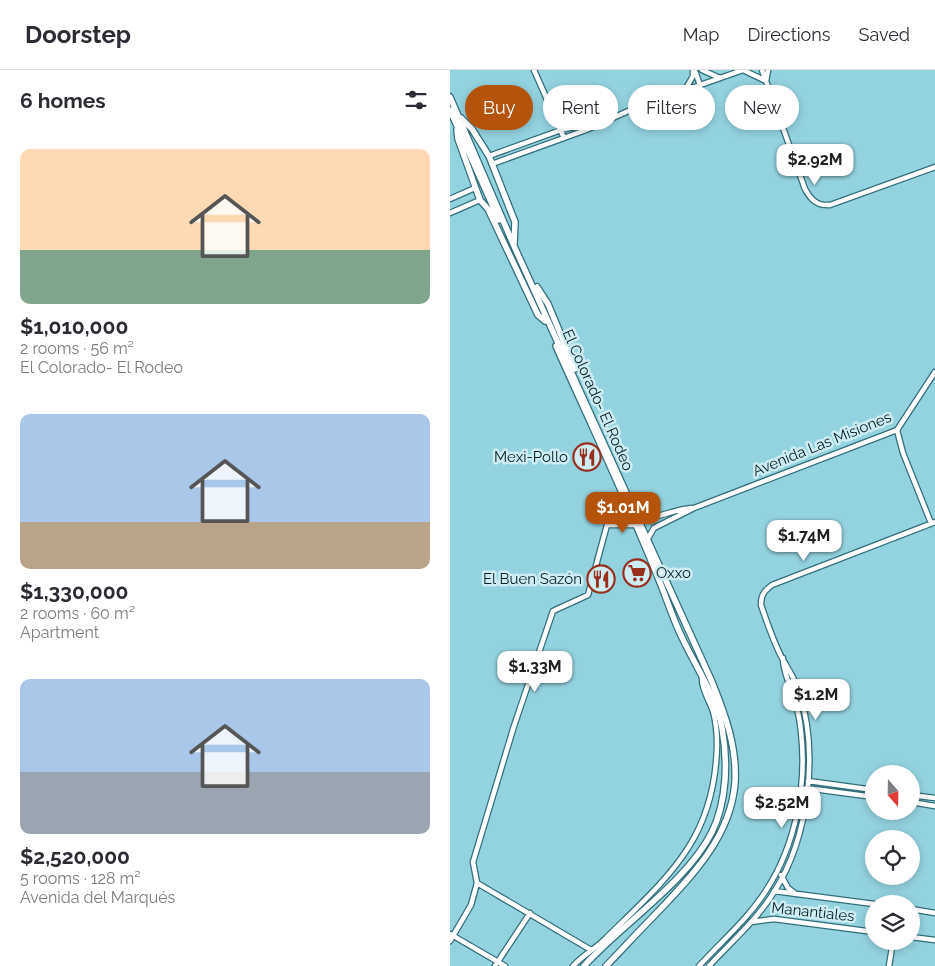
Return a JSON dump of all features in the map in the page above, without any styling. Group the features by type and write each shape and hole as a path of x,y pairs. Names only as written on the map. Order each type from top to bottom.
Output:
{"main road":[{"path":"450,97 514,246"},
{"name":"El Colorado- El Rodeo","path":"450,110 637,522 647,540 729,726 735,782 730,809 720,835 698,868 606,966"},
{"path":"458,115 472,129 489,156 515,222 514,246"},
{"path":"457,125 458,139 480,200 488,209 538,315 545,321"},
{"name":"El Colorado- El Rodeo","path":"514,246 525,270 548,304 566,343 585,399 637,522 679,631 702,678 722,726 725,748 721,808 715,824 697,855 650,905 584,966"}],"street":[{"path":"534,70 543,90"},
{"path":"694,70 700,85 743,70 766,81"},
{"path":"688,85 694,70"},
{"path":"702,70 706,83"},
{"path":"702,70 721,78"},
{"path":"762,70 805,189 814,202 822,206 830,205 935,167"},
{"path":"766,81 768,70"},
{"path":"489,156 561,130 564,138"},
{"path":"492,164 583,130"},
{"path":"450,199 475,188"},
{"path":"450,213 480,200"},
{"name":"Avenida Las Misiones","path":"647,540 654,528 694,508 897,430 935,372"},
{"path":"709,966 750,923 775,892 797,836 808,788 806,716 789,666 783,658 760,605 765,590 772,585 933,522 903,453 897,430"},
{"name":"Avenida Las Misiones","path":"477,883 473,862 514,726 553,612 588,596 607,525 637,522 663,516 683,508 694,508"},
{"path":"699,966 768,889 791,834 803,780 802,736 800,717 783,669 783,658"},
{"path":"573,966 604,940 672,873 705,820 715,781 717,744 714,715 702,684 702,678"},
{"path":"802,736 808,736"},
{"path":"803,780 865,789"},
{"path":"802,788 865,796"},
{"path":"920,796 935,798"},
{"path":"920,804 935,806"},
{"path":"791,834 797,836"},
{"path":"784,853 790,856"},
{"path":"776,872 782,876 788,888 797,894"},
{"path":"450,941 471,904 477,883 591,950"},
{"path":"768,889 775,892 865,903"},
{"path":"920,911 935,913"},
{"path":"497,964 530,913"},
{"path":"744,918 750,923"},
{"name":"Manantiales","path":"750,923 774,919 865,931"},
{"path":"728,934 733,940"},
{"path":"452,935 497,964 505,966"},
{"path":"920,938 935,940"},
{"path":"598,952 604,940"},
{"path":"889,966 892,950"}],"place":[{"name":"Mexi-Pollo","path":"587,457"},
{"name":"Oxxo","path":"637,573"},
{"name":"El Buen Sazón","path":"601,579"}]}
